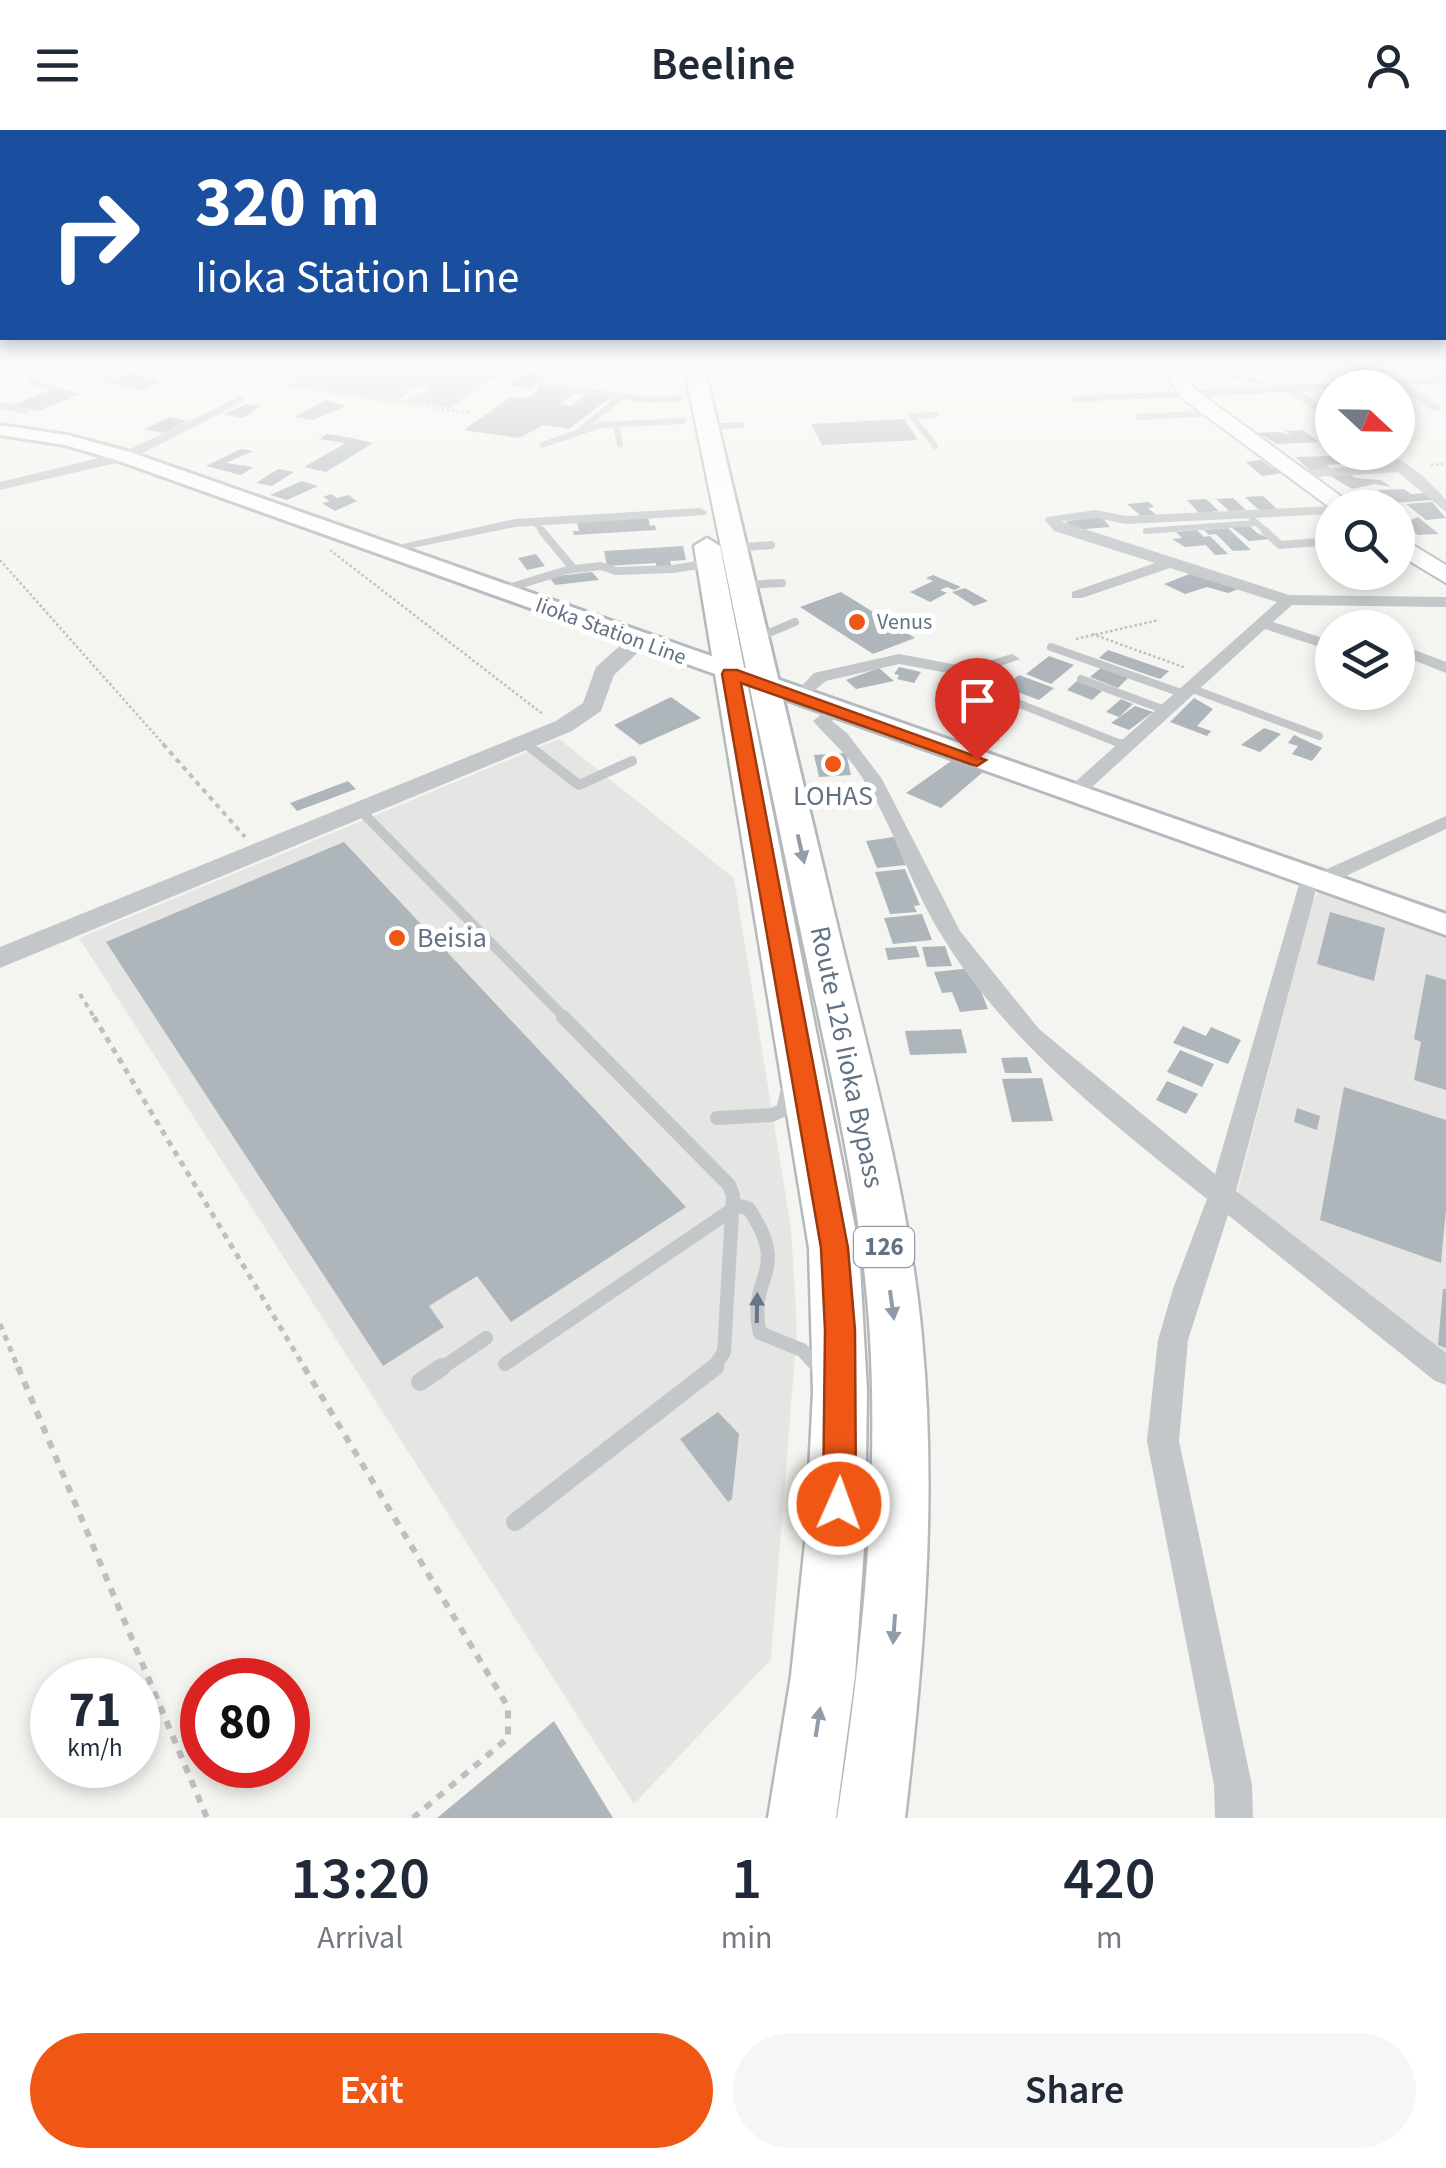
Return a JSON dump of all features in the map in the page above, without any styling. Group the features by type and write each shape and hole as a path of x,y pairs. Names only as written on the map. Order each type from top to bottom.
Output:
{"highway":[{"name":"Route 126 Iioka Bypass","path":"693,445 710,563 762,674 772,893 834,1248 840,1330 842,1468 830,1646 802,1818"},
{"name":"Route 126 Iioka Bypass","path":"700,445 734,548 876,1184 896,1330 903,1482 893,1644 871,1818"}],"main road":[{"name":"Iioka Station Line","path":"84,445 639,641 762,674 833,710 1446,925"},
{"path":"1258,445 1321,490"},
{"path":"1415,555 1446,576"}],"street":[{"path":"0,486 124,456 147,445"},
{"path":"1299,474 1366,470"},
{"path":"1403,470 1426,485 1446,508"},
{"path":"383,550 535,522 700,512"},
{"path":"1315,512 1251,518 1126,520 1096,514 1057,516 1052,520 1060,528 1166,564 1288,600 1446,602"},
{"path":"1078,595 1166,564"},
{"path":"1072,794 1288,600"},
{"path":"1261,623 1315,640"},
{"path":"0,958 560,728 593,706 604,672 639,641"},
{"path":"1415,655 1446,668"},
{"path":"762,674 820,677 900,659 969,672 1012,659"},
{"path":"833,710 822,721 841,736 873,779 951,934 1020,1020 1144,1134 1446,1371"},
{"path":"1234,1818 1233,1785 1163,1441 1173,1340 1186,1288 1222,1195 1306,886 1446,822"}],"lane":[{"path":"1146,531 1251,518 1278,543"},
{"path":"535,522 572,567"},
{"path":"1261,544 1315,542"},
{"path":"734,548 770,545"},
{"path":"499,591 567,570 601,566 616,571 673,569 710,563"},
{"path":"742,585 782,583"},
{"path":"762,674 795,622"},
{"path":"1050,647 1319,736"},
{"path":"1081,680 1165,710"},
{"path":"982,689 1126,746"},
{"path":"524,742 579,785 632,761"},
{"path":"360,810 729,1186 733,1206 724,1352 715,1368 515,1522"},
{"path":"772,893 766,939 773,992"},
{"path":"717,1118 772,1116 783,1110 788,1099 785,1081"},
{"path":"505,1364 733,1206 749,1209 770,1249 755,1300 760,1333 774,1343 814,1356 819,1364 818,1384"},
{"path":"420,1382 486,1338"},
{"path":"819,1518 830,1646"}],"path":[{"path":"304,522 319,541 560,728"},
{"path":"0,560 258,852"},
{"path":"1050,647 1159,620"},
{"path":"1092,634 1205,675"},
{"path":"80,994 508,1707 508,1738 413,1818"},
{"path":"0,1324 208,1818"}],"shaded area":[{"path":"559,739 734,878 791,1228 797,1329 771,1659 634,1804 79,938"},
{"path":"1320,889 1446,934 1446,1358 1236,1196 1312,904"}],"building":[{"path":"343,445 370,445 326,472 304,467"},
{"path":"241,449 253,451 226,463 254,467 241,475 206,466"},
{"path":"1315,456 1315,470 1334,470 1312,472 1295,457"},
{"path":"1261,460 1284,473 1262,476 1246,462"},
{"path":"278,469 294,472 272,486 256,483"},
{"path":"1329,475 1381,480 1391,487 1375,484 1352,489"},
{"path":"302,481 318,486 287,500 270,495"},
{"path":"1425,493 1434,500 1415,501 1415,494"},
{"path":"331,494 337,498 348,495 357,501 335,511 322,503 330,501 323,497"},
{"path":"1263,496 1277,509 1259,510 1245,497"},
{"path":"1233,498 1246,510 1229,511 1216,499"},
{"path":"1206,499 1219,511 1199,513 1187,500"},
{"path":"1149,502 1154,507 1148,508 1156,515 1141,516 1127,504"},
{"path":"1432,502 1446,518 1426,520 1415,511 1415,503"},
{"path":"648,517 650,526 655,525 656,530 574,535 573,531 579,531 577,522"},
{"path":"1102,517 1110,527 1073,530 1066,521"},
{"path":"1418,517 1439,534 1418,535"},
{"path":"1250,526 1271,539 1249,541 1231,527"},
{"path":"1228,528 1251,550 1233,551 1216,534 1209,535 1204,530"},
{"path":"1197,530 1204,537 1210,536 1228,554 1215,555 1206,545 1185,547 1172,539 1182,538 1176,532"},
{"path":"683,546 686,560 670,561 672,567 656,568 656,563 607,566 604,551"},
{"path":"536,554 545,566 527,570 518,558"},
{"path":"592,572 599,580 555,585 549,577"},
{"path":"1192,573 1241,588 1228,593 1207,587 1185,594 1164,584"},
{"path":"933,575 961,587 940,590 947,593 930,602 910,592 933,581 926,578"},
{"path":"965,588 988,601 974,606 952,592"},
{"name":"Venus","path":"841,592 915,638 873,654 800,607"},
{"path":"1108,650 1169,671 1160,679 1099,658"},
{"path":"1049,656 1074,665 1051,684 1026,674"},
{"path":"899,667 921,672 914,683 897,679 899,675 894,674"},
{"path":"1102,667 1129,677 1118,688 1090,677"},
{"path":"879,668 894,681 856,689 846,680"},
{"path":"1019,675 1054,688 1039,700 1004,687"},
{"path":"1077,681 1102,691 1092,700 1067,690"},
{"path":"671,697 701,718 640,745 614,725"},
{"path":"1194,698 1213,709 1197,726 1211,731 1207,736 1170,722"},
{"path":"1121,699 1133,704 1119,717 1106,712"},
{"path":"1135,706 1153,712 1129,730 1111,723"},
{"path":"1264,728 1281,734 1260,752 1241,745"},
{"path":"978,730 1000,739 988,749 965,740"},
{"path":"1294,735 1322,748 1312,761 1292,754 1298,746 1288,743"},
{"path":"846,753 851,775 819,777 814,755"},
{"path":"954,759 983,772 941,808 906,793"},
{"path":"348,781 356,789 297,811 290,803"},
{"path":"894,837 906,865 877,868 866,841"},
{"path":"344,842 686,1207 511,1322 477,1276 429,1306 444,1327 383,1366 106,942"},
{"path":"905,869 920,905 914,906 917,912 890,914 875,872"},
{"path":"1330,912 1385,928 1374,981 1317,964"},
{"path":"922,914 932,940 893,944 884,918"},
{"path":"916,946 920,957 888,960 885,948"},
{"path":"945,946 952,966 927,967 922,947"},
{"path":"972,968 988,1009 960,1012 952,992 942,993 934,972"},
{"path":"1426,974 1446,980 1446,1090 1414,1080 1421,1042 1414,1039"},
{"path":"1183,1026 1206,1036 1211,1027 1241,1040 1228,1064 1173,1043"},
{"path":"961,1029 967,1053 910,1055 905,1031"},
{"path":"1180,1050 1214,1064 1202,1087 1167,1072"},
{"path":"1027,1057 1032,1073 1005,1073 1001,1058"},
{"path":"1042,1078 1053,1121 1012,1122 1002,1079"},
{"path":"1167,1081 1198,1094 1186,1114 1156,1100"},
{"path":"1344,1087 1446,1120 1446,1209 1441,1263 1320,1220"},
{"path":"1297,1108 1320,1116 1317,1130 1294,1122"},
{"path":"1446,1289 1446,1348 1438,1345"},
{"path":"718,1412 739,1434 732,1499 728,1502 680,1439"},
{"path":"554,1721 613,1818 437,1818"}],"place":[{"name":"Venus","path":"857,622"},
{"name":"LOHAS","path":"833,764"},
{"name":"Beisia","path":"397,938"}],"route":[{"path":"839,1504 840,1330 834,1248 730,674 977,760"}]}
